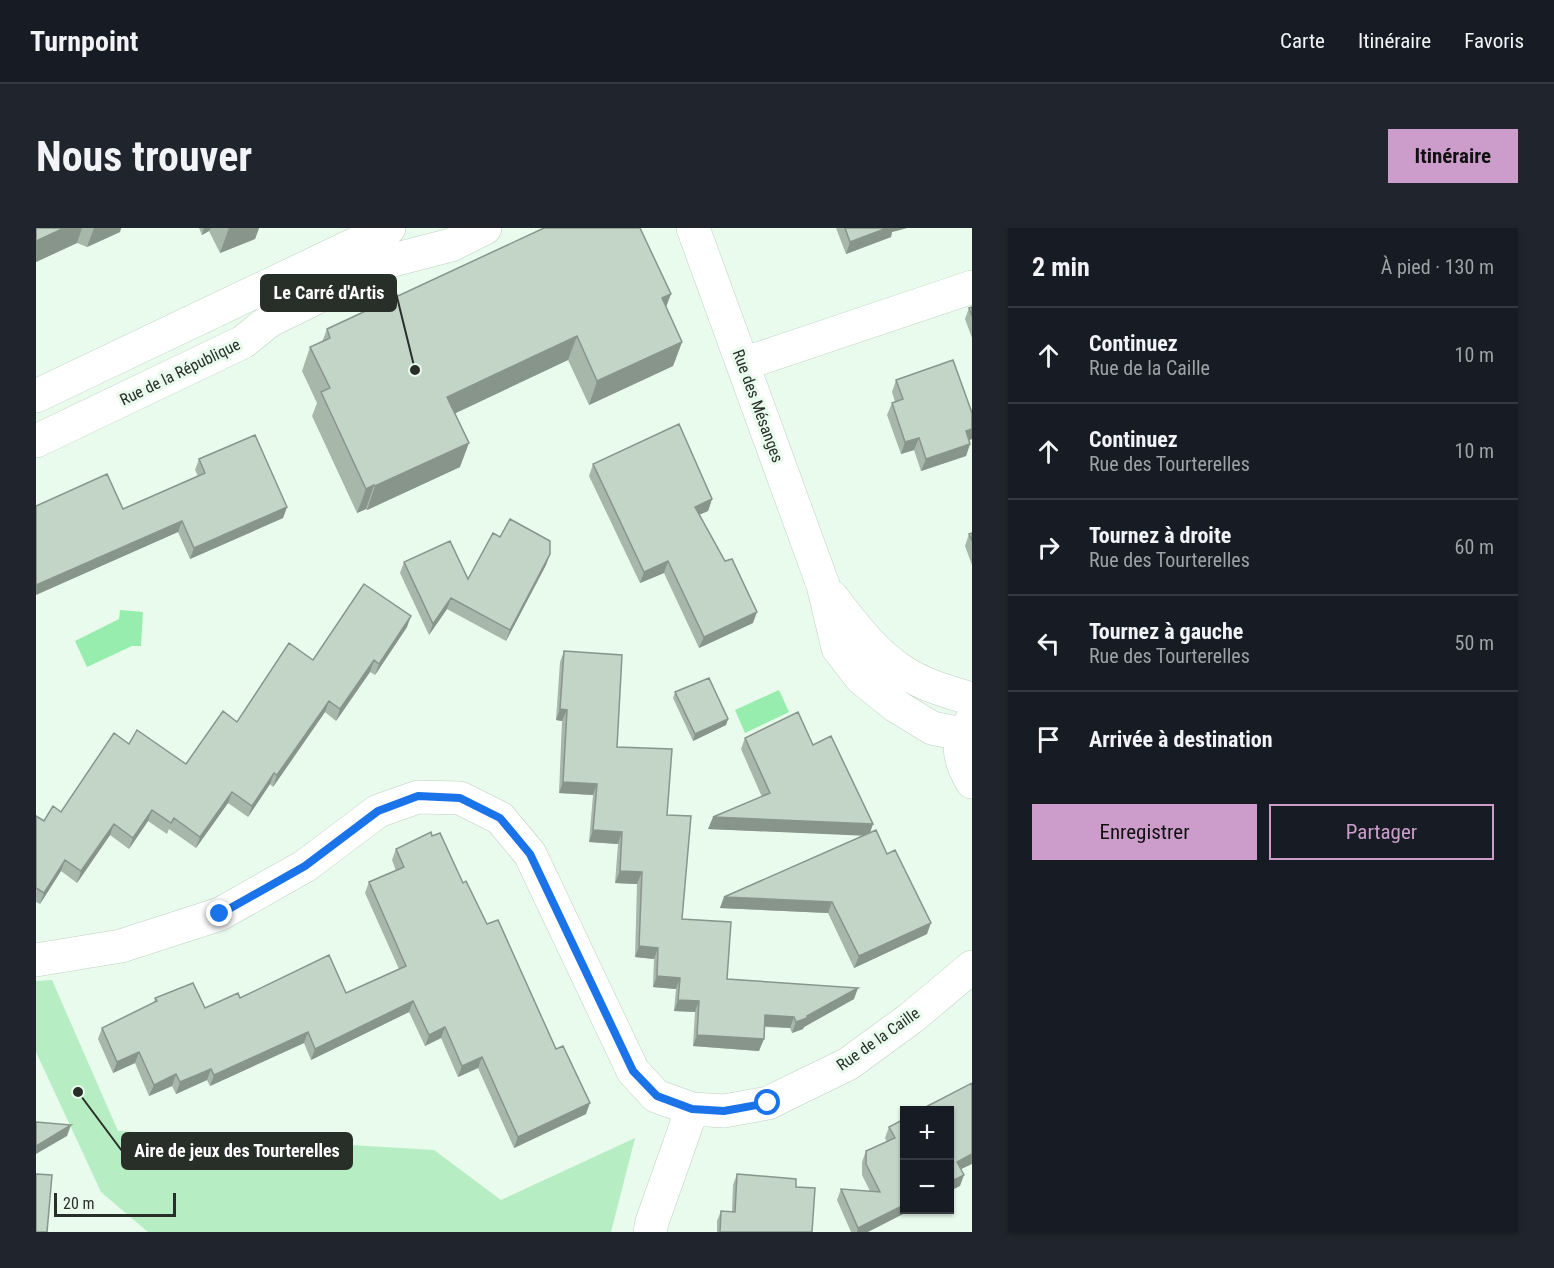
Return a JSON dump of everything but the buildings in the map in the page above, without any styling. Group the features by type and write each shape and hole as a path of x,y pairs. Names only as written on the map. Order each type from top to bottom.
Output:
{"street":[{"name":"Rue de la République","path":"36,396 385,237 451,245 485,228"},
{"name":"Rue des Mésanges","path":"693,228 823,585 838,648 861,678 896,706 932,728 968,729 960,753 972,782"},
{"name":"Rue de la République","path":"36,441 243,342 385,237"},
{"path":"743,364 972,287"},
{"name":"Rue des Mésanges","path":"823,585 863,638 902,672 941,690 972,699"},
{"name":"Rue de la Caille","path":"36,960 121,946 220,914 305,866 378,811 418,796 460,798 500,818 530,854 633,1071 657,1096 692,1109 724,1111 768,1103 848,1064 911,1018 972,967"},
{"path":"650,1232 692,1109"}],"shaded area":[{"path":"120,610 143,612 141,646 132,646 87,667 75,641 119,619"},
{"path":"779,690 789,712 745,733 735,710"},
{"path":"52,980 118,1131 434,1150 501,1200 635,1138 611,1232 148,1232 101,1192 36,1052 36,981"}],"place":[{"name":"Le Carré d'Artis","path":"415,370"},
{"name":"Aire de jeux des Tourterelles","path":"78,1092"}],"route":[{"path":"220,914 305,866 378,811 418,796 460,798 500,818 530,854 633,1071 657,1096 692,1109 724,1111 768,1103"}]}
